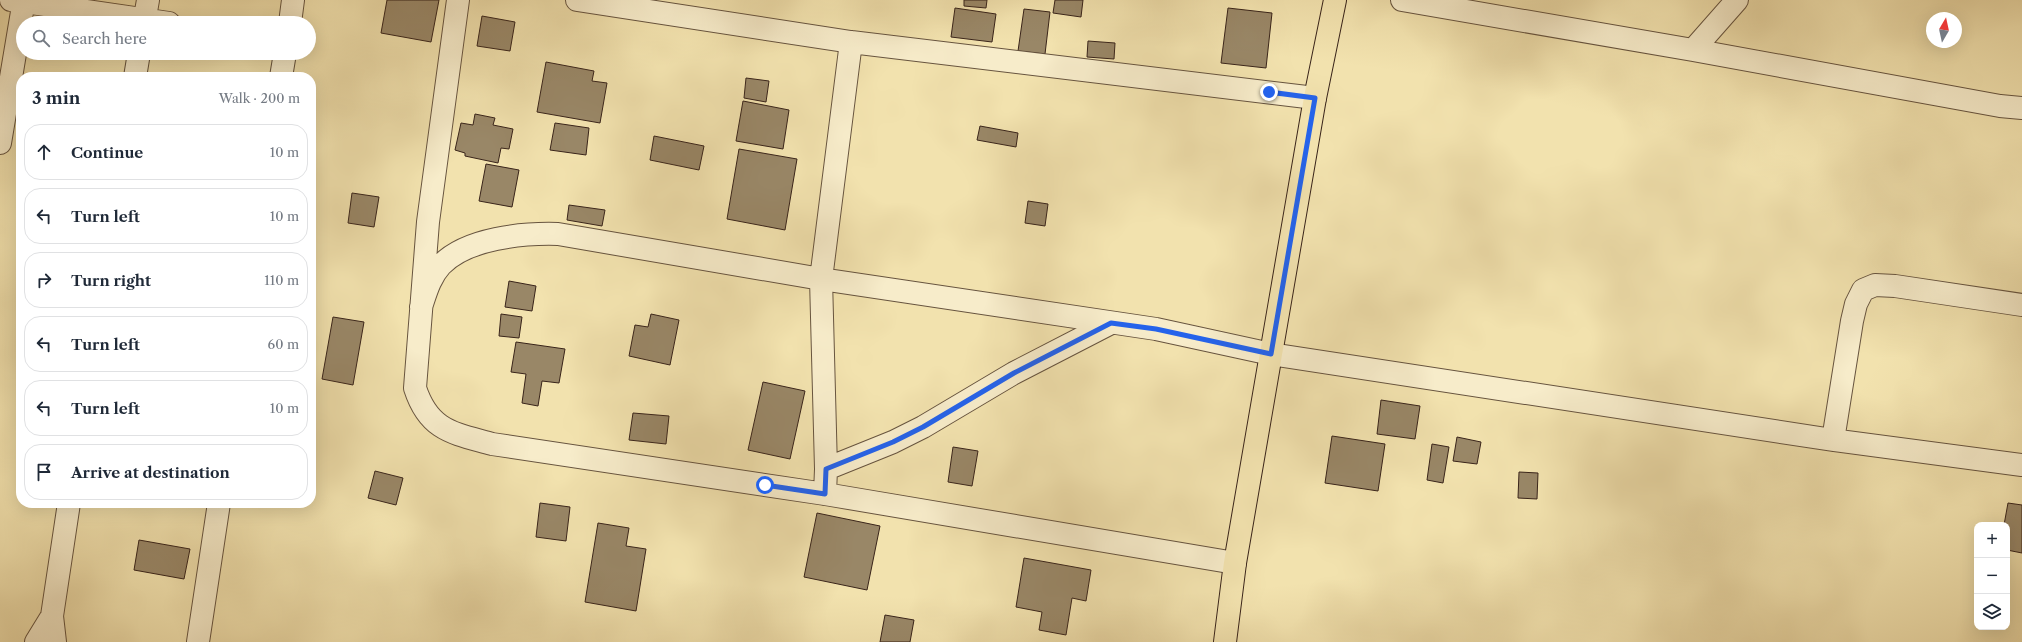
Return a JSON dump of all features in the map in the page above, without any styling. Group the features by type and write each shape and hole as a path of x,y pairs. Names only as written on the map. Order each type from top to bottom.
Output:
{"main road":[{"path":"1225,642 1235,563 1315,98 1335,0"}],"street":[{"path":"291,16 293,0"},
{"path":"458,0 428,222 415,388 420,403 429,415 448,432 492,444 825,494 1235,563"},
{"path":"577,0 851,42 1315,98"},
{"path":"1402,0 1693,50 2000,106 2022,108"},
{"path":"1693,50 1737,0"},
{"path":"18,16 20,1 145,14"},
{"path":"0,143 16,29"},
{"path":"825,494 826,469 821,279 851,42"},
{"path":"136,72 138,60"},
{"path":"282,72 284,60"},
{"path":"421,307 431,279 441,265 455,254 482,243 525,233 558,234 821,279 1156,329 1271,354 1833,440 2022,465"},
{"path":"1833,440 1852,321 1856,304 1863,290 1875,285 1895,286 2022,305"},
{"path":"826,469 893,442 923,427 1014,373 1111,323"},
{"path":"55,642 52,616 68,508"},
{"path":"198,642 218,508"},
{"path":"36,642 52,616"}],"building":[{"path":"387,0 439,0 431,42 381,33"},
{"path":"964,0 987,0 986,8 964,6"},
{"path":"1055,0 1083,0 1081,17 1053,13"},
{"path":"955,8 996,14 992,42 951,37"},
{"path":"1228,8 1272,13 1266,68 1221,63"},
{"path":"1024,9 1050,12 1045,54 1018,51"},
{"path":"482,16 515,22 510,51 477,46"},
{"path":"1088,41 1115,43 1114,59 1087,57"},
{"path":"546,62 594,71 592,81 607,83 600,123 537,112"},
{"path":"746,78 769,81 766,102 744,98"},
{"path":"743,101 789,110 783,149 736,141"},
{"path":"475,114 495,118 493,125 513,129 509,149 501,148 498,163 465,156 465,153 455,150 461,123 473,125"},
{"path":"555,123 589,128 586,155 550,150"},
{"path":"980,126 1018,133 1016,147 977,140"},
{"path":"654,136 704,146 699,170 650,160"},
{"path":"739,149 797,159 785,230 727,219"},
{"path":"486,164 519,170 512,207 479,201"},
{"path":"352,193 379,197 374,227 348,223"},
{"path":"1028,201 1048,204 1045,226 1025,223"},
{"path":"569,205 605,210 602,226 567,220"},
{"path":"509,281 536,286 532,311 505,307"},
{"path":"501,314 522,317 519,338 499,336"},
{"path":"651,314 679,320 670,365 629,356 635,325 648,327"},
{"path":"333,317 364,322 353,385 322,379"},
{"path":"516,342 565,349 559,383 542,381 538,406 522,403 526,374 511,372"},
{"path":"763,382 805,391 790,459 748,450"},
{"path":"1381,400 1420,406 1415,439 1377,434"},
{"path":"633,413 669,416 666,444 629,440"},
{"path":"1332,436 1385,444 1378,491 1325,483"},
{"path":"1457,437 1481,442 1477,464 1453,461"},
{"path":"1432,444 1449,447 1443,483 1427,480"},
{"path":"953,447 978,451 972,486 948,482"},
{"path":"375,471 403,478 396,505 368,498"},
{"path":"1519,472 1538,473 1537,499 1518,498"},
{"path":"540,503 570,507 566,541 536,537"},
{"path":"2008,503 2022,505 2022,553 2010,551 2010,522 2005,522"},
{"path":"817,513 880,526 867,590 804,577"},
{"path":"598,523 629,528 626,546 646,549 636,611 585,602"},
{"path":"139,540 190,549 184,579 134,570"},
{"path":"1024,558 1091,570 1086,601 1072,598 1066,635 1039,630 1042,612 1016,607"},
{"path":"885,615 914,620 910,642 880,642"}],"route":[{"path":"765,485 825,494 826,469 893,442 923,427 1014,373 1111,323 1156,329 1271,354 1315,98 1269,92"}]}
